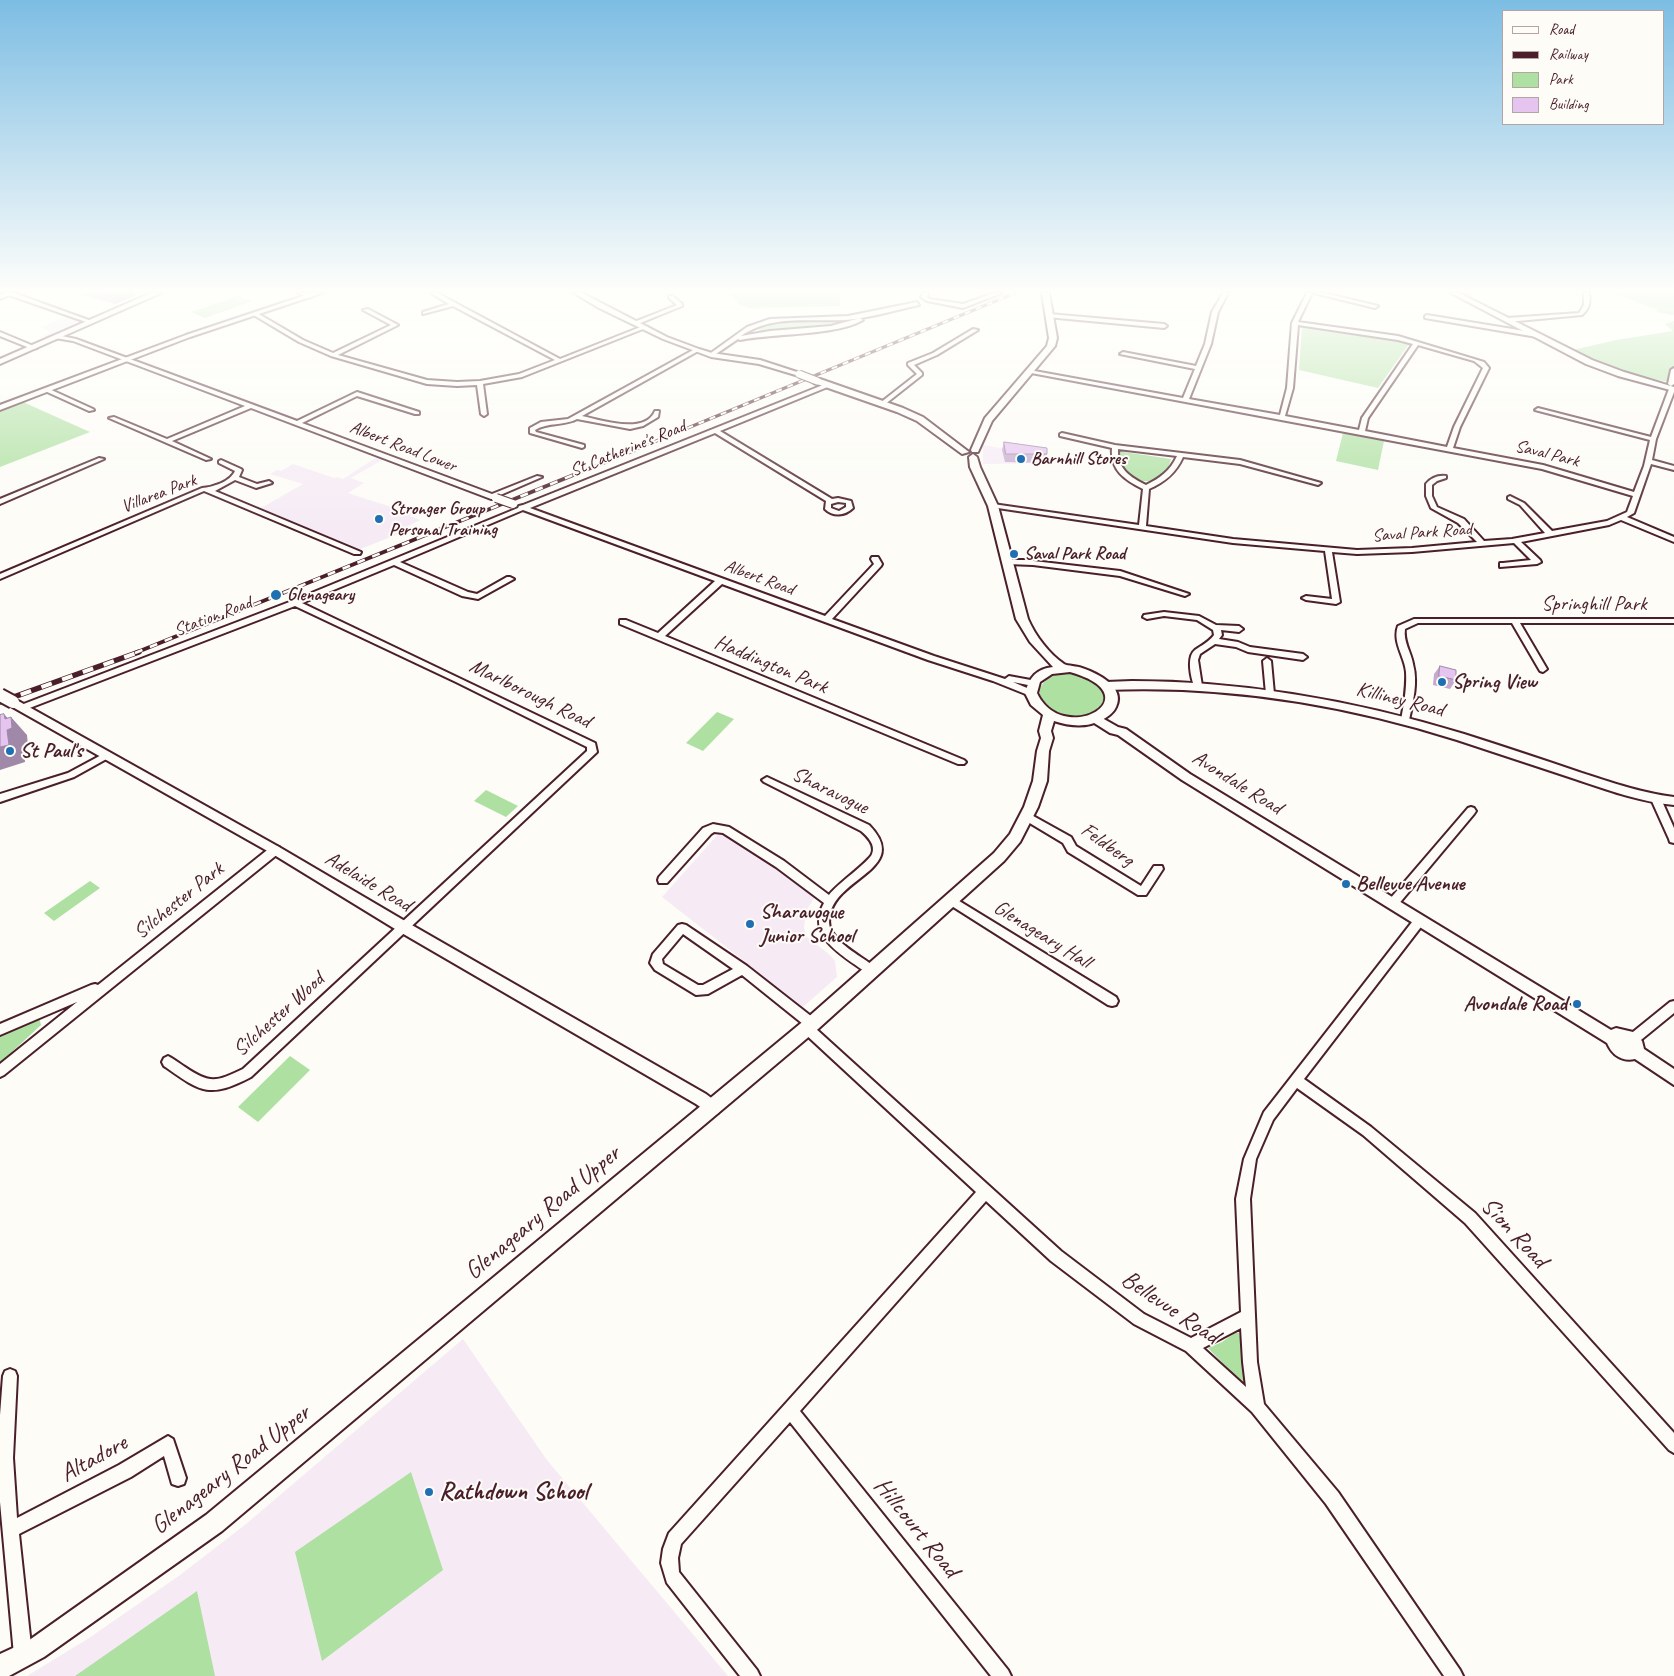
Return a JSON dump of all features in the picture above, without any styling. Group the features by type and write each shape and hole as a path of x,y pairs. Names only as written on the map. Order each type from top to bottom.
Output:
{"main road":[{"path":"1029,372 988,420 971,453 975,467 993,506 1026,630 1037,644 1062,668"},
{"path":"1037,644 1048,671"},
{"path":"1062,668 1090,674 1106,686 1111,698 1108,709 1100,716 1078,721 1062,719 1049,714 1036,704 1032,688 1038,676 1048,671 1062,668"},
{"name":"Glenageary Road Upper","path":"0,1667 23,1656 214,1523 809,1026 999,857 1015,838 1040,781 1043,751 1047,738 1045,731 1049,714"},
{"name":"Glenageary Road Upper","path":"1047,738 1053,733 1062,719"}],"street":[{"path":"0,408 97,371"},
{"name":"Albert Road Lower","path":"157,371 513,504"},
{"path":"389,371 427,382 457,384 480,383 520,376 533,371"},
{"path":"574,418 659,371"},
{"path":"790,371 920,419 971,453"},
{"path":"882,404 920,374 917,371"},
{"path":"1184,400 1197,371"},
{"path":"1282,417 1290,388 1291,371"},
{"path":"1362,431 1365,418 1397,371"},
{"path":"1448,448 1456,427 1484,371"},
{"path":"1613,371 1671,386"},
{"path":"1623,518 1630,513 1637,495 1671,386 1674,371"},
{"name":"Saval Park","path":"1029,372 1362,431 1543,467 1637,495"},
{"path":"480,383 484,414"},
{"name":"St Catherine's Road","path":"523,508 828,385"},
{"path":"47,390 91,410"},
{"path":"298,424 358,394 417,413"},
{"path":"168,442 250,406"},
{"path":"1538,410 1653,439"},
{"path":"582,446 533,433 532,429 541,424 574,418 636,427 653,418 657,412"},
{"path":"112,418 208,459"},
{"path":"715,430 830,501"},
{"path":"1062,435 1116,447 1240,462 1318,483"},
{"path":"1116,447 1114,460 1117,466 1124,475 1146,488"},
{"path":"1146,488 1168,476 1180,456"},
{"path":"0,502 101,458"},
{"path":"1648,461 1674,468"},
{"path":"208,491 234,478 239,470 221,462"},
{"path":"494,497 539,477"},
{"path":"1444,477 1435,479 1429,484 1429,496 1434,508 1461,521 1483,544"},
{"path":"234,478 256,486 269,483"},
{"path":"1142,527 1146,488"},
{"name":"Villarea Park","path":"0,577 204,489 357,552"},
{"path":"1510,498 1522,504 1551,535"},
{"name":"Albert Road","path":"513,504 931,658 996,679 1032,688"},
{"name":"Saval Park Road","path":"993,506 1233,541 1328,550 1384,552 1516,541 1609,523 1623,518"},
{"name":"Station Road","path":"19,705 295,603 523,508"},
{"path":"1623,518 1674,540"},
{"path":"1503,565 1537,562 1516,541"},
{"path":"1306,598 1336,602 1328,550"},
{"path":"827,619 878,564 875,559"},
{"path":"394,562 465,594 478,597 510,579"},
{"path":"1008,562 1030,562 1071,569 1117,573 1162,589 1185,594"},
{"path":"659,637 720,581"},
{"name":"Marlborough Road","path":"295,603 592,745 592,752 405,928"},
{"path":"1148,617 1164,614 1199,618 1217,629 1218,635 1214,642 1196,653 1194,660 1198,686"},
{"name":"Springhill Park","path":"1404,720 1409,696 1410,668 1399,638 1401,628 1417,621 1674,621"},
{"name":"Haddington Park","path":"623,622 961,762"},
{"name":"Springhill Park","path":"1514,622 1543,669"},
{"path":"1217,629 1219,627 1239,629"},
{"path":"1214,642 1303,657"},
{"path":"1267,662 1270,694"},
{"name":"Killiney Road","path":"1106,686 1160,684 1198,686 1270,694 1346,707 1404,720 1656,799 1674,801"},
{"name":"Adelaide Road","path":"0,695 275,850 405,928 701,1098 712,1108"},
{"name":"Avondale Road","path":"1100,716 1114,730 1122,732 1186,777 1613,1039 1614,1044 1620,1050 1628,1054 1635,1047 1674,1078"},
{"path":"0,798 71,775 108,755"},
{"name":"Sharavogue","path":"767,780 865,828 877,839 879,851 876,858 828,900"},
{"path":"1656,799 1674,839"},
{"path":"1393,903 1472,811"},
{"name":"Feldberg","path":"1026,816 1067,840 1072,849 1142,892 1158,870"},
{"path":"663,880 707,831 719,828 725,830 780,864 828,900 824,912 823,927 832,941 871,970"},
{"name":"Silchester Park","path":"0,1071 275,850"},
{"name":"Glenageary Hall","path":"951,900 1112,1001"},
{"path":"1257,1407 1250,1362 1243,1200 1250,1159 1268,1116 1420,920"},
{"name":"Silchester Wood","path":"168,1062 198,1084 213,1086 229,1083 247,1073 405,928"},
{"name":"Bellevue Road","path":"743,969 704,990 696,990 659,967 656,963 657,957 682,928 743,969 809,1026 1056,1256 1139,1319 1191,1346 1257,1407 1332,1498 1454,1676"},
{"name":"Silchester Park","path":"0,1030 107,984"},
{"path":"1635,1047 1674,1006"},
{"name":"Sion Road","path":"1296,1080 1367,1131 1470,1218 1674,1445"},
{"path":"752,1676 673,1577 670,1571 670,1556 676,1539 986,1191"},
{"path":"1191,1346 1248,1316"},
{"path":"10,1376 5,1458 10,1530 23,1656"},
{"name":"Hillcourt Road","path":"791,1412 1002,1676"},
{"name":"Altadore","path":"10,1530 125,1471 168,1444 178,1478"}],"shaded area":[{"path":"983,445 1049,456 1051,463 983,464"},
{"path":"377,457 384,459 351,478 364,483 348,493 413,514 410,516 420,520 408,526 411,529 358,550 261,508 303,484 270,474 277,470 281,471 293,464 334,478 343,479"},
{"name":"Sharavogue Junior School","path":"720,832 816,895 806,911 804,928 807,937 835,961 837,977 803,1007 662,897"},
{"name":"Rathdown School","path":"463,1339 547,1460 728,1676 27,1676 89,1638 180,1575 246,1524"}],"green space":[{"path":"1304,371 1390,371 1378,388"},
{"path":"1620,371 1674,371 1674,383"},
{"path":"23,402 90,432 0,467 0,411"},
{"path":"1343,433 1384,441 1378,470 1336,461"},
{"path":"1118,451 1171,459 1164,474 1158,478 1151,481 1137,480 1123,470 1118,459"},
{"path":"1070,673 1091,678 1105,689 1105,706 1097,712 1078,717 1057,714 1049,709 1039,691 1041,686 1052,677"},
{"path":"717,712 734,719 703,751 686,743"},
{"path":"486,790 518,806 506,817 474,801"},
{"path":"90,881 100,888 54,921 44,913"},
{"path":"39,1017 41,1025 0,1063 0,1035"},
{"path":"290,1056 310,1070 258,1122 238,1107"},
{"path":"1236,1332 1239,1333 1240,1338 1246,1379 1244,1385 1208,1348 1222,1342"},
{"path":"411,1472 443,1570 322,1661 295,1552"},
{"path":"197,1591 215,1676 75,1676"}],"building":[{"path":"1004,442 1047,448 1047,454 1006,454"},
{"path":"1440,666 1456,670 1456,680 1439,676"},
{"path":"4,714 5,719 11,717 12,728 7,730 9,745 0,747 0,715"}],"railway":[{"path":"632,451 825,371"},
{"path":"135,653 635,450"},
{"path":"0,702 139,652"}],"place":[{"name":"Barnhill Stores","path":"1021,459"},
{"name":"Stronger Group Personal Training","path":"379,519"},
{"name":"Saval Park Road","path":"1014,554"},
{"name":"Glenageary","path":"276,595"},
{"name":"Spring View","path":"1442,682"},
{"name":"St Paul's","path":"10,751"},
{"name":"Bellevue Avenue","path":"1346,884"},
{"name":"Sharavogue Junior School","path":"750,924"},
{"name":"Avondale Road","path":"1577,1004"},
{"name":"Rathdown School","path":"429,1492"}]}
